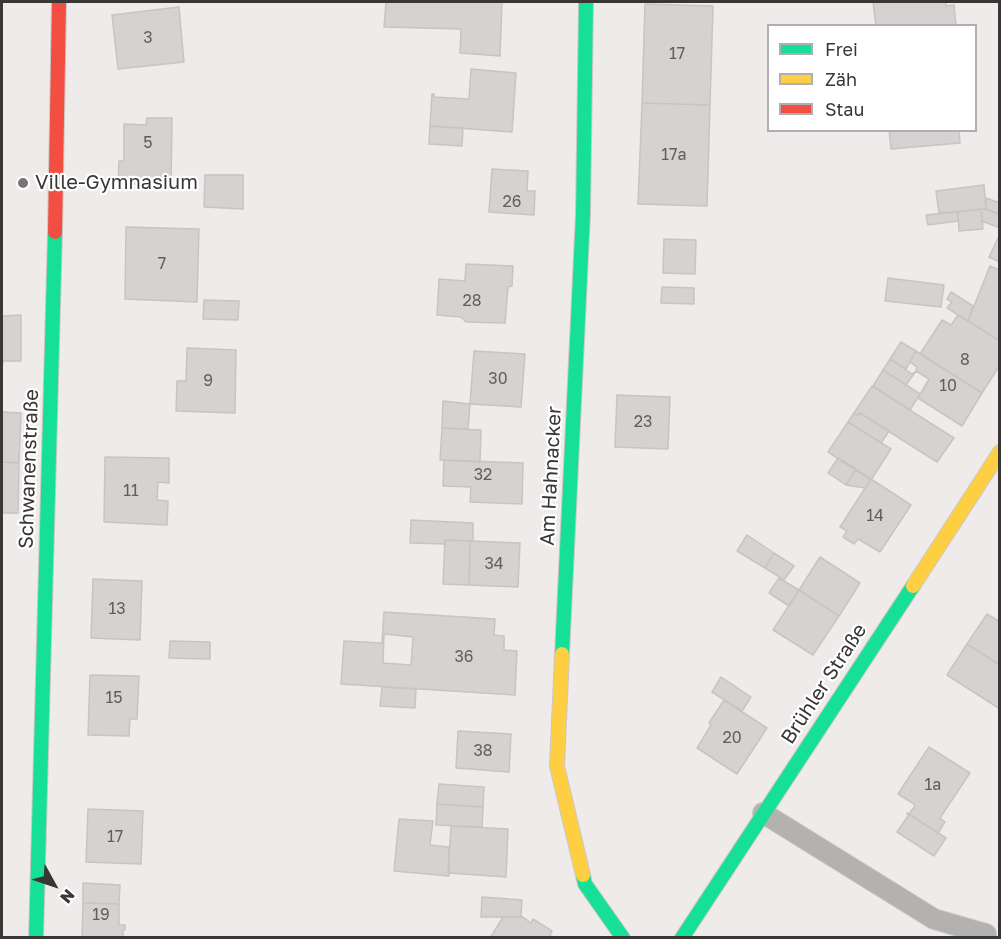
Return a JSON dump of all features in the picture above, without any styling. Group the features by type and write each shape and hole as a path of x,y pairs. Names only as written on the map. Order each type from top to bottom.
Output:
{"street":[{"name":"Schwanenstraße","path":"36,938 59,86 58,2"},
{"name":"Am Hahnacker","path":"586,2 584,214 557,766 585,884 623,938"},
{"name":"Brühler Straße","path":"682,938 999,452"}],"lane":[{"path":"763,813 934,919 986,934 986,938"}],"building":[{"path":"386,2 502,2 500,56 460,53 461,29 384,27"},
{"path":"873,2 946,2 946,6 954,5 956,24 876,24"},
{"path":"645,4 713,6 710,105 642,103"},
{"path":"179,7 184,62 118,69 112,15"},
{"path":"471,69 516,73 512,132 430,126 432,94 434,97 469,99"},
{"path":"642,103 710,105 707,206 638,204"},
{"path":"147,118 172,118 171,188 145,187 145,184 118,184 119,161 124,161 124,124 146,125"},
{"path":"430,126 463,128 462,146 429,144"},
{"path":"889,132 959,132 960,143 891,149"},
{"path":"492,169 528,171 527,191 535,191 534,215 489,212"},
{"path":"205,175 243,175 243,209 204,207"},
{"path":"984,185 986,209 939,213 936,191"},
{"path":"986,198 1000,203 998,214 986,209"},
{"path":"981,209 1000,214 1000,228 982,221"},
{"path":"981,209 983,229 959,231 958,212"},
{"path":"958,212 958,221 928,225 926,215"},
{"path":"126,227 199,229 197,302 125,299"},
{"path":"1000,234 1000,262 989,257"},
{"path":"664,239 696,240 695,274 663,273"},
{"path":"466,264 513,266 512,286 508,287 505,323 466,322 461,317 437,315 439,279 465,281"},
{"path":"990,266 1000,270 1000,341 968,321"},
{"path":"888,278 944,285 941,307 885,301"},
{"path":"662,287 694,288 694,304 661,303"},
{"path":"951,292 973,306 968,321 947,308 952,302 947,299"},
{"path":"204,300 239,301 238,320 203,319"},
{"path":"21,315 21,361 3,361 2,368 2,316"},
{"path":"958,315 1000,341 1000,365 982,393 920,354 942,320 951,325"},
{"path":"901,342 916,351 906,369 890,359"},
{"path":"187,348 236,350 235,413 176,411 177,381 186,381"},
{"path":"474,351 525,354 521,407 470,404"},
{"path":"916,351 982,393 962,426 918,398 929,379 916,371 917,367 910,362"},
{"path":"890,359 912,374 916,371 906,385 883,370"},
{"path":"883,370 920,394 910,410 873,386"},
{"path":"872,386 954,438 937,462 860,413 858,416 854,413"},
{"path":"617,395 670,397 668,449 615,447"},
{"path":"443,401 470,404 468,429 442,428"},
{"path":"2,412 21,413 19,463 2,462"},
{"path":"854,413 858,416 860,413 889,431 881,443 848,422"},
{"path":"848,422 891,449 871,480 828,452"},
{"path":"442,428 481,430 480,462 440,460"},
{"path":"105,457 169,458 169,483 158,482 157,500 168,501 167,525 104,522"},
{"path":"838,458 856,469 846,485 828,473"},
{"path":"444,460 523,463 522,504 470,502 471,487 443,486"},
{"path":"2,462 19,463 18,513 2,513"},
{"path":"856,469 871,479 865,488 846,485"},
{"path":"871,479 911,505 880,552 858,539 854,544 843,537 847,531 840,527"},
{"path":"411,520 473,523 473,541 445,540 445,544 410,543"},
{"path":"747,535 774,553 765,568 737,551"},
{"path":"445,540 470,541 469,585 443,584"},
{"path":"470,541 520,543 518,587 469,585"},
{"path":"774,553 794,566 784,580 765,568"},
{"path":"820,557 860,583 839,616 799,590"},
{"path":"779,578 799,590 789,606 769,593"},
{"path":"93,579 142,581 140,640 91,638"},
{"path":"799,590 839,616 813,655 773,630"},
{"path":"384,612 495,619 494,635 504,636 504,650 517,651 515,695 341,684 344,641 382,643","holes":["384,634 413,637 411,665 383,663"]},
{"path":"987,614 1000,622 1000,665 967,644"},
{"path":"170,641 210,642 210,659 169,658"},
{"path":"967,644 1000,665 1000,709 947,675"},
{"path":"90,675 139,676 137,719 130,719 129,736 88,735"},
{"path":"721,677 751,697 742,711 712,692"},
{"path":"382,687 416,689 415,708 380,706"},
{"path":"724,700 767,728 737,774 697,748"},
{"path":"458,731 511,734 509,772 456,768"},
{"path":"929,747 970,773 940,818 945,822 938,833 909,814 914,804 898,794"},
{"path":"439,784 484,787 483,807 437,804"},
{"path":"437,804 483,807 482,827 436,825"},
{"path":"88,809 143,811 141,864 86,862"},
{"path":"907,813 946,838 934,856 897,832 908,816"},
{"path":"399,819 433,821 430,845 449,847 449,876 394,871"},
{"path":"451,826 508,829 506,877 448,873"},
{"path":"83,883 120,885 119,904 83,903"},
{"path":"482,897 522,900 521,917 481,917"},
{"path":"83,903 119,904 119,925 125,925 123,938 82,938"},
{"path":"503,917 523,917 531,923 533,919 552,931 550,935 553,938 490,938"}],"traffic: fast":[{"path":"562,654 583,214 586,2"},
{"path":"36,938 55,232"},
{"path":"682,938 913,586"},
{"path":"583,875 585,884 623,938"}],"traffic: slow":[{"path":"913,586 1000,452"},
{"path":"562,654 557,766 583,875"}],"traffic: jam":[{"path":"55,232 59,2"}],"place":[{"name":"Ville-Gymnasium","path":"23,183"}]}
